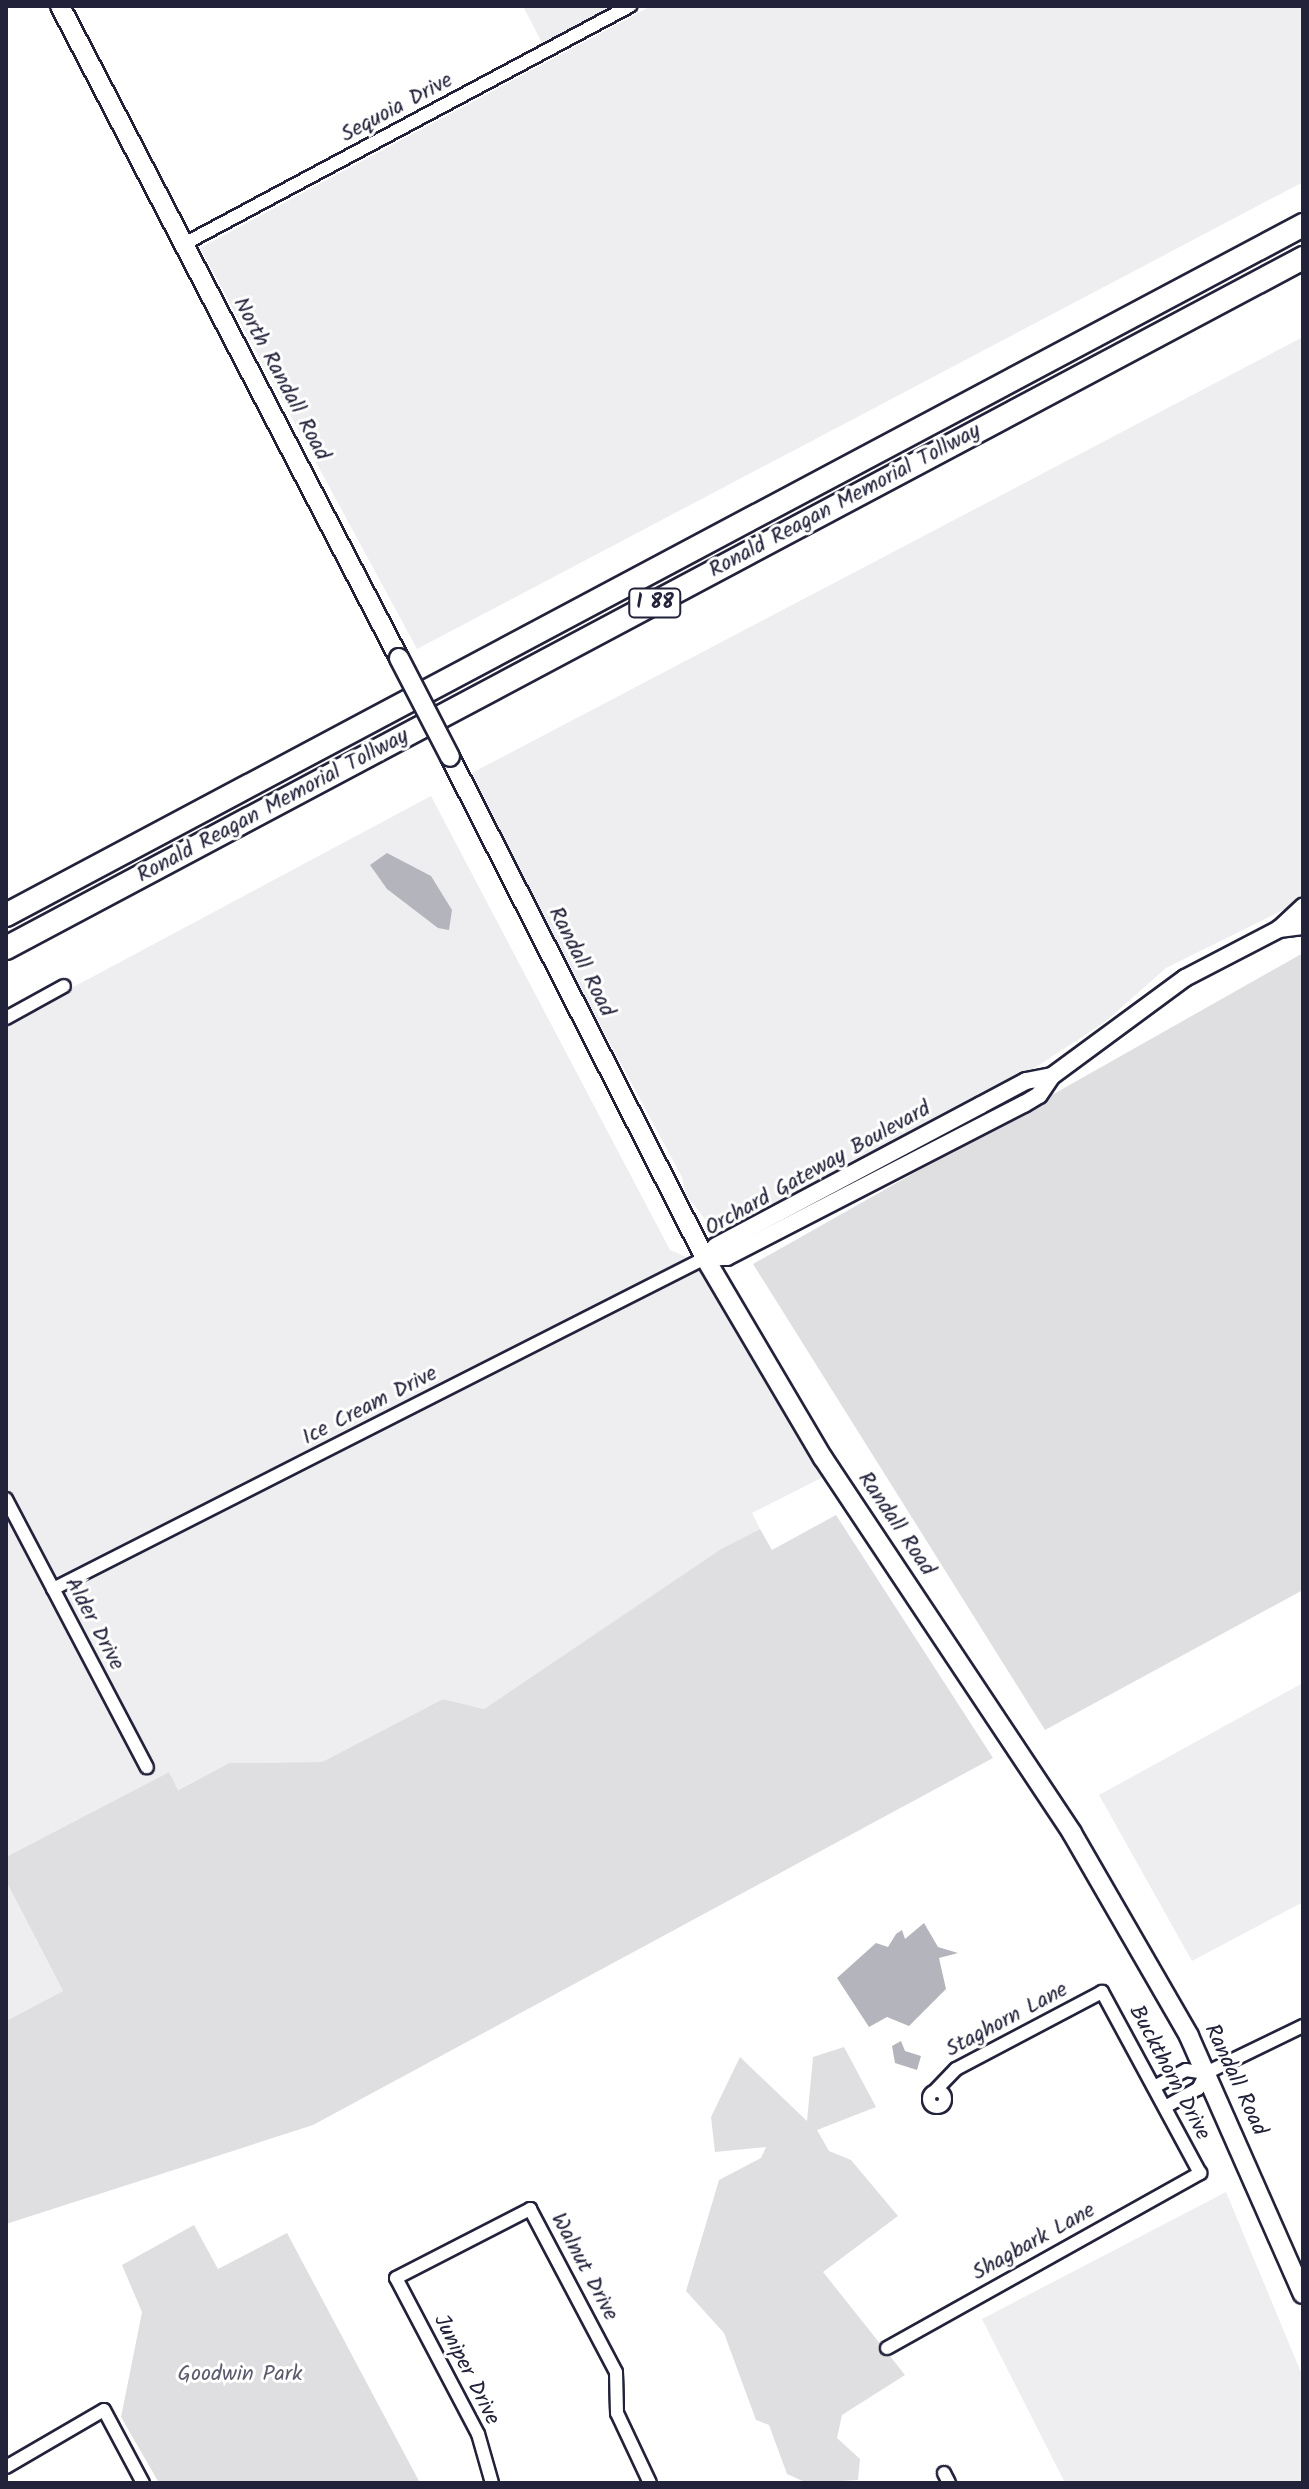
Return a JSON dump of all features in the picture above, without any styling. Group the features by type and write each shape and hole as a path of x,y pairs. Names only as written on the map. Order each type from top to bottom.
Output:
{"highway":[{"name":"Ronald Reagan Memorial Tollway","path":"6,915 1303,225"},
{"name":"Ronald Reagan Memorial Tollway","path":"6,948 1303,258"}],"main road":[{"name":"North Randall Road","path":"60,6 455,765"},
{"name":"Randall Road","path":"455,765 705,1258 823,1458 1072,1833 1206,2073 1303,2294"}],"street":[{"name":"Sequoia Drive","path":"184,244 630,6"},
{"name":"Orchard Gateway Boulevard","path":"705,1258 716,1246 1026,1081 1052,1076 1185,978 1279,929 1303,907"},
{"name":"Orchard Gateway Boulevard","path":"1279,929 1303,926"},
{"path":"6,1018 64,986"},
{"name":"Ice Cream Drive","path":"53,1589 705,1258"},
{"name":"Alder Drive","path":"6,1499 147,1767"},
{"name":"Buckthorn Drive","path":"1102,1992 1200,2173"},
{"name":"Staghorn Lane","path":"936,2090 956,2069 1102,1992"},
{"path":"1154,2087 1186,2070 1206,2073 1303,2026"},
{"path":"1165,2107 1198,2089 1206,2073"},
{"name":"Shagbark Lane","path":"887,2348 1200,2173"},
{"name":"Walnut Drive","path":"396,2278 530,2209 616,2372 617,2413 650,2483"},
{"name":"Juniper Drive","path":"396,2278 478,2434 492,2483"},
{"path":"6,2467 105,2413 143,2483"}],"shaded area":[{"path":"523,6 616,6 543,45"},
{"path":"651,6 1303,6 1303,182 417,649 200,248"},
{"path":"1303,337 1303,900 1166,968 1105,1022 1022,1076 753,1216 731,1224 706,1220 686,1195 682,1177 466,776"},
{"path":"431,796 670,1250 703,1264 829,1474 752,1513 760,1529 721,1549 484,1709 443,1699 322,1762 229,1763 177,1790 169,1772 6,1857 6,1023"},
{"path":"387,853 431,876 452,910 449,930 438,928 387,889 370,865"},
{"path":"1303,1683 1303,1902 1192,1961 1099,1795"},
{"path":"6,1881 63,1991 6,2021"},
{"path":"924,1923 938,1947 958,1953 939,1958 946,1989 909,2026 887,2017 869,2027 837,1978 876,1943 888,1947 902,1930 905,1939"},
{"path":"901,2041 905,2051 921,2056 917,2070 895,2063 892,2046"},
{"path":"1226,2192 1303,2377 1303,2483 1065,2483 982,2319"}],"green space":[{"path":"1303,953 1303,1590 1045,1730 753,1264"},
{"path":"1042,1080 1021,1099 910,1156 970,1119"},
{"path":"836,1515 993,1758 313,2125 6,2224 6,2021 63,1991 6,1881 6,1857 169,1772 178,1790 229,1763 322,1762 443,1699 484,1709 721,1549 760,1529 772,1550"},
{"path":"844,2047 876,2107 817,2130 829,2151 851,2160 898,2216 823,2272 905,2375 842,2415 837,2438 860,2459 858,2480 807,2483 787,2474 769,2425 756,2420 724,2333 686,2291 719,2180 761,2158 766,2147 715,2152 711,2117 740,2057 807,2121 813,2057"},
{"name":"Goodwin Park","path":"194,2225 218,2269 287,2233 420,2483 159,2483 121,2417 142,2312 122,2265"}]}
